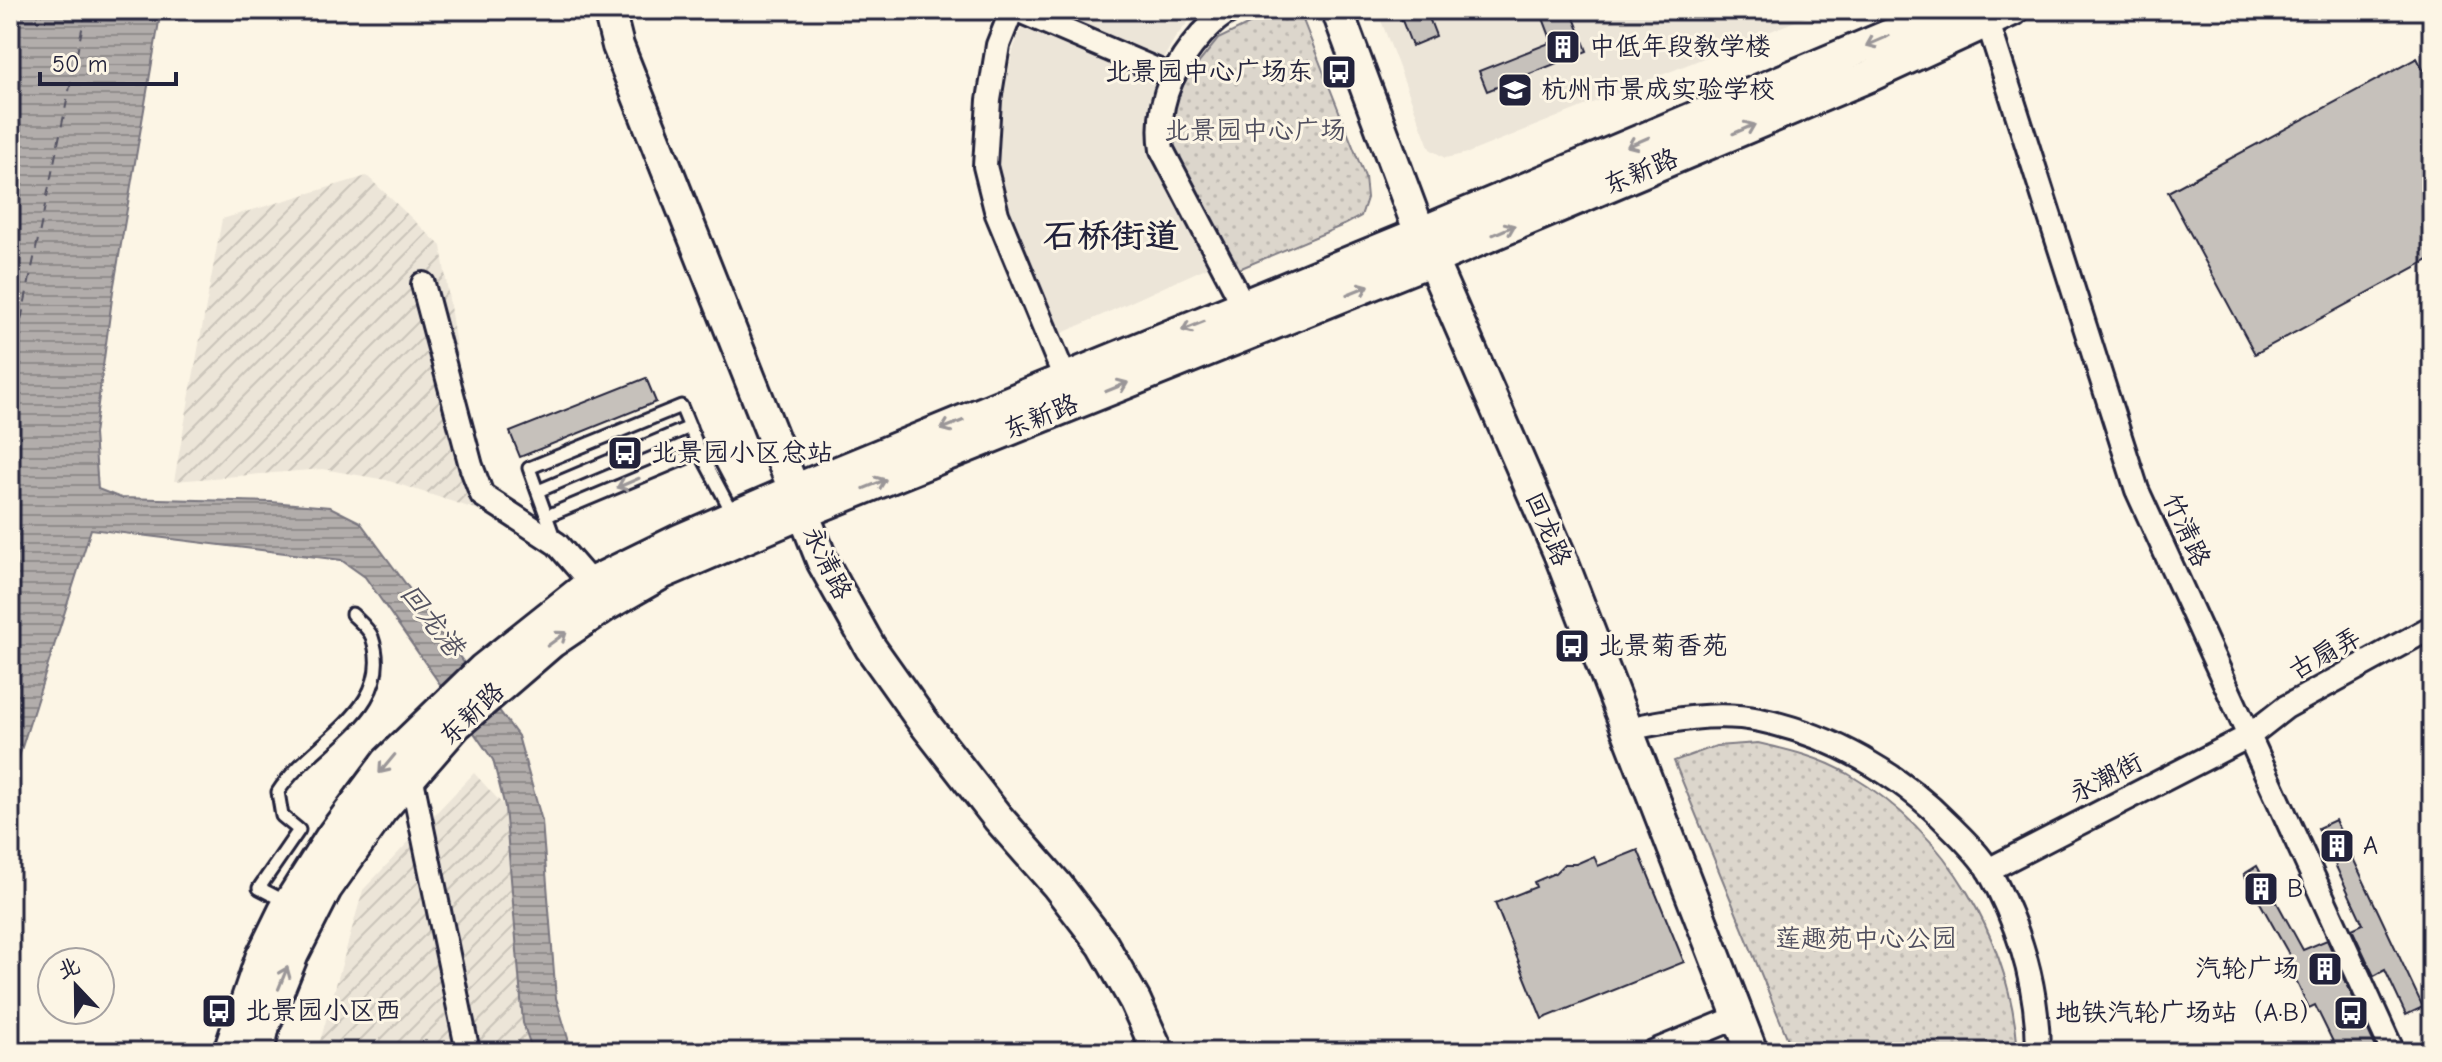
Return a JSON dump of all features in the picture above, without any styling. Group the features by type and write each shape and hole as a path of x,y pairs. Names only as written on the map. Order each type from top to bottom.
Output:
{"main road":[{"name":"永清路","path":"609,10 618,46 823,563 870,647 921,719 1103,945 1135,1001 1158,1052"},
{"name":"回龙路","path":"1337,10 1426,246 1559,553 1752,1052"},
{"name":"东新路","path":"490,679 605,606 798,501 1065,378 1244,306 1426,246 1949,10"},
{"name":"东新路","path":"229,1052 261,958 289,903 331,837 387,762 449,716 591,583 735,516 798,501 1995,15"},
{"name":"东新路","path":"258,1052 264,1026 293,954 326,889 381,811 411,775 449,716"}],"street":[{"path":"1065,378 997,214 985,166 989,100 998,45 1014,10 1171,76"},
{"path":"1232,10 1220,15 1187,50 1171,76 1158,128 1162,150 1244,306"},
{"name":"竹清路","path":"1995,15 2137,490 2393,1052"},
{"path":"423,284 471,466 482,495 557,544 591,583"},
{"name":"古扇弄","path":"2249,736 2286,707 2432,627"},
{"path":"1627,729 1694,716 1758,720 1811,735 1870,761 1922,798 1962,838 1988,870 2029,966 2038,1019 2038,1052"},
{"name":"永潮街","path":"1988,870 2249,736"},
{"path":"411,775 468,1052"},
{"path":"1653,1052 1738,1017"}],"lane":[{"path":"557,544 529,468 681,406 700,452 735,516"},
{"path":"538,491 690,427"},
{"path":"547,516 700,452"},
{"path":"289,903 259,888 299,830 282,816 278,792 288,776 356,713 371,693 376,665 371,635 352,614"}],"shaded area":[{"path":"1028,10 1198,10 1175,38 1158,68 1149,104 1149,140 1210,266 1058,335 1013,221 999,173 999,110 1014,47"},
{"name":"杭州市景成实验学校","path":"1377,10 1823,10 1468,153 1445,158 1430,149"},
{"path":"367,176 441,246 467,420 487,481 481,511 386,480 323,469 174,481 222,219"},
{"path":"474,773 505,807 523,1022 533,1052 317,1052 363,890"}],"green space":[{"name":"北景园中心广场","path":"1299,10 1365,177 1367,198 1361,216 1239,269 1177,164 1166,137 1170,108 1189,75 1218,39 1276,11"},
{"name":"莲趣苑中心公园","path":"1758,743 1817,759 1850,775 1885,799 1944,858 1968,893 2002,969 2013,1010 2018,1052 1793,1052 1674,761 1716,746"}],"water":[{"name":"回龙港","path":"15,10 161,10 113,291 94,434 98,489 121,498 271,502 330,507 360,522 518,736 542,821 556,998 572,1052 533,1052 523,1023 505,807 493,760 365,577 341,560 91,529 10,785 10,41"}],"building":[{"path":"1398,10 1426,10 1436,36 1412,46"},
{"name":"中低年段教学楼","path":"1540,10 1571,10 1587,51 1487,91 1479,71 1552,42"},
{"path":"2417,58 2432,87 2432,258 2255,354 2168,192"},
{"path":"646,378 656,402 520,457 510,432"},
{"path":"2335,820 2423,1007 2406,1015 2385,970 2374,976 2352,929 2363,924 2318,828"},
{"path":"1638,850 1684,962 1542,1019 1495,903 1536,887 1534,882 1555,873 1564,864 1576,864 1594,856 1598,866"},
{"path":"2257,866 2303,950 2327,940 2378,1052 2338,1052 2315,1005 2309,1008 2285,958 2290,956 2244,874"}],"ferry route":[{"path":"10,373 86,10"}],"place":[{"name":"中低年段教学楼","path":"1563,47"},
{"name":"北景园中心广场东","path":"1339,72"},
{"name":"杭州市景成实验学校","path":"1515,90"},
{"name":"北景园小区总站","path":"625,453"},
{"name":"北景菊香苑","path":"1572,646"},
{"name":"A","path":"2337,846"},
{"name":"B","path":"2261,889"},
{"name":"汽轮广场","path":"2325,969"},
{"name":"北景园小区西","path":"219,1011"},
{"name":"地铁汽轮广场站（A·B）","path":"2351,1013"}],"district":[{"name":"石桥街道","path":"1111,236"}]}
